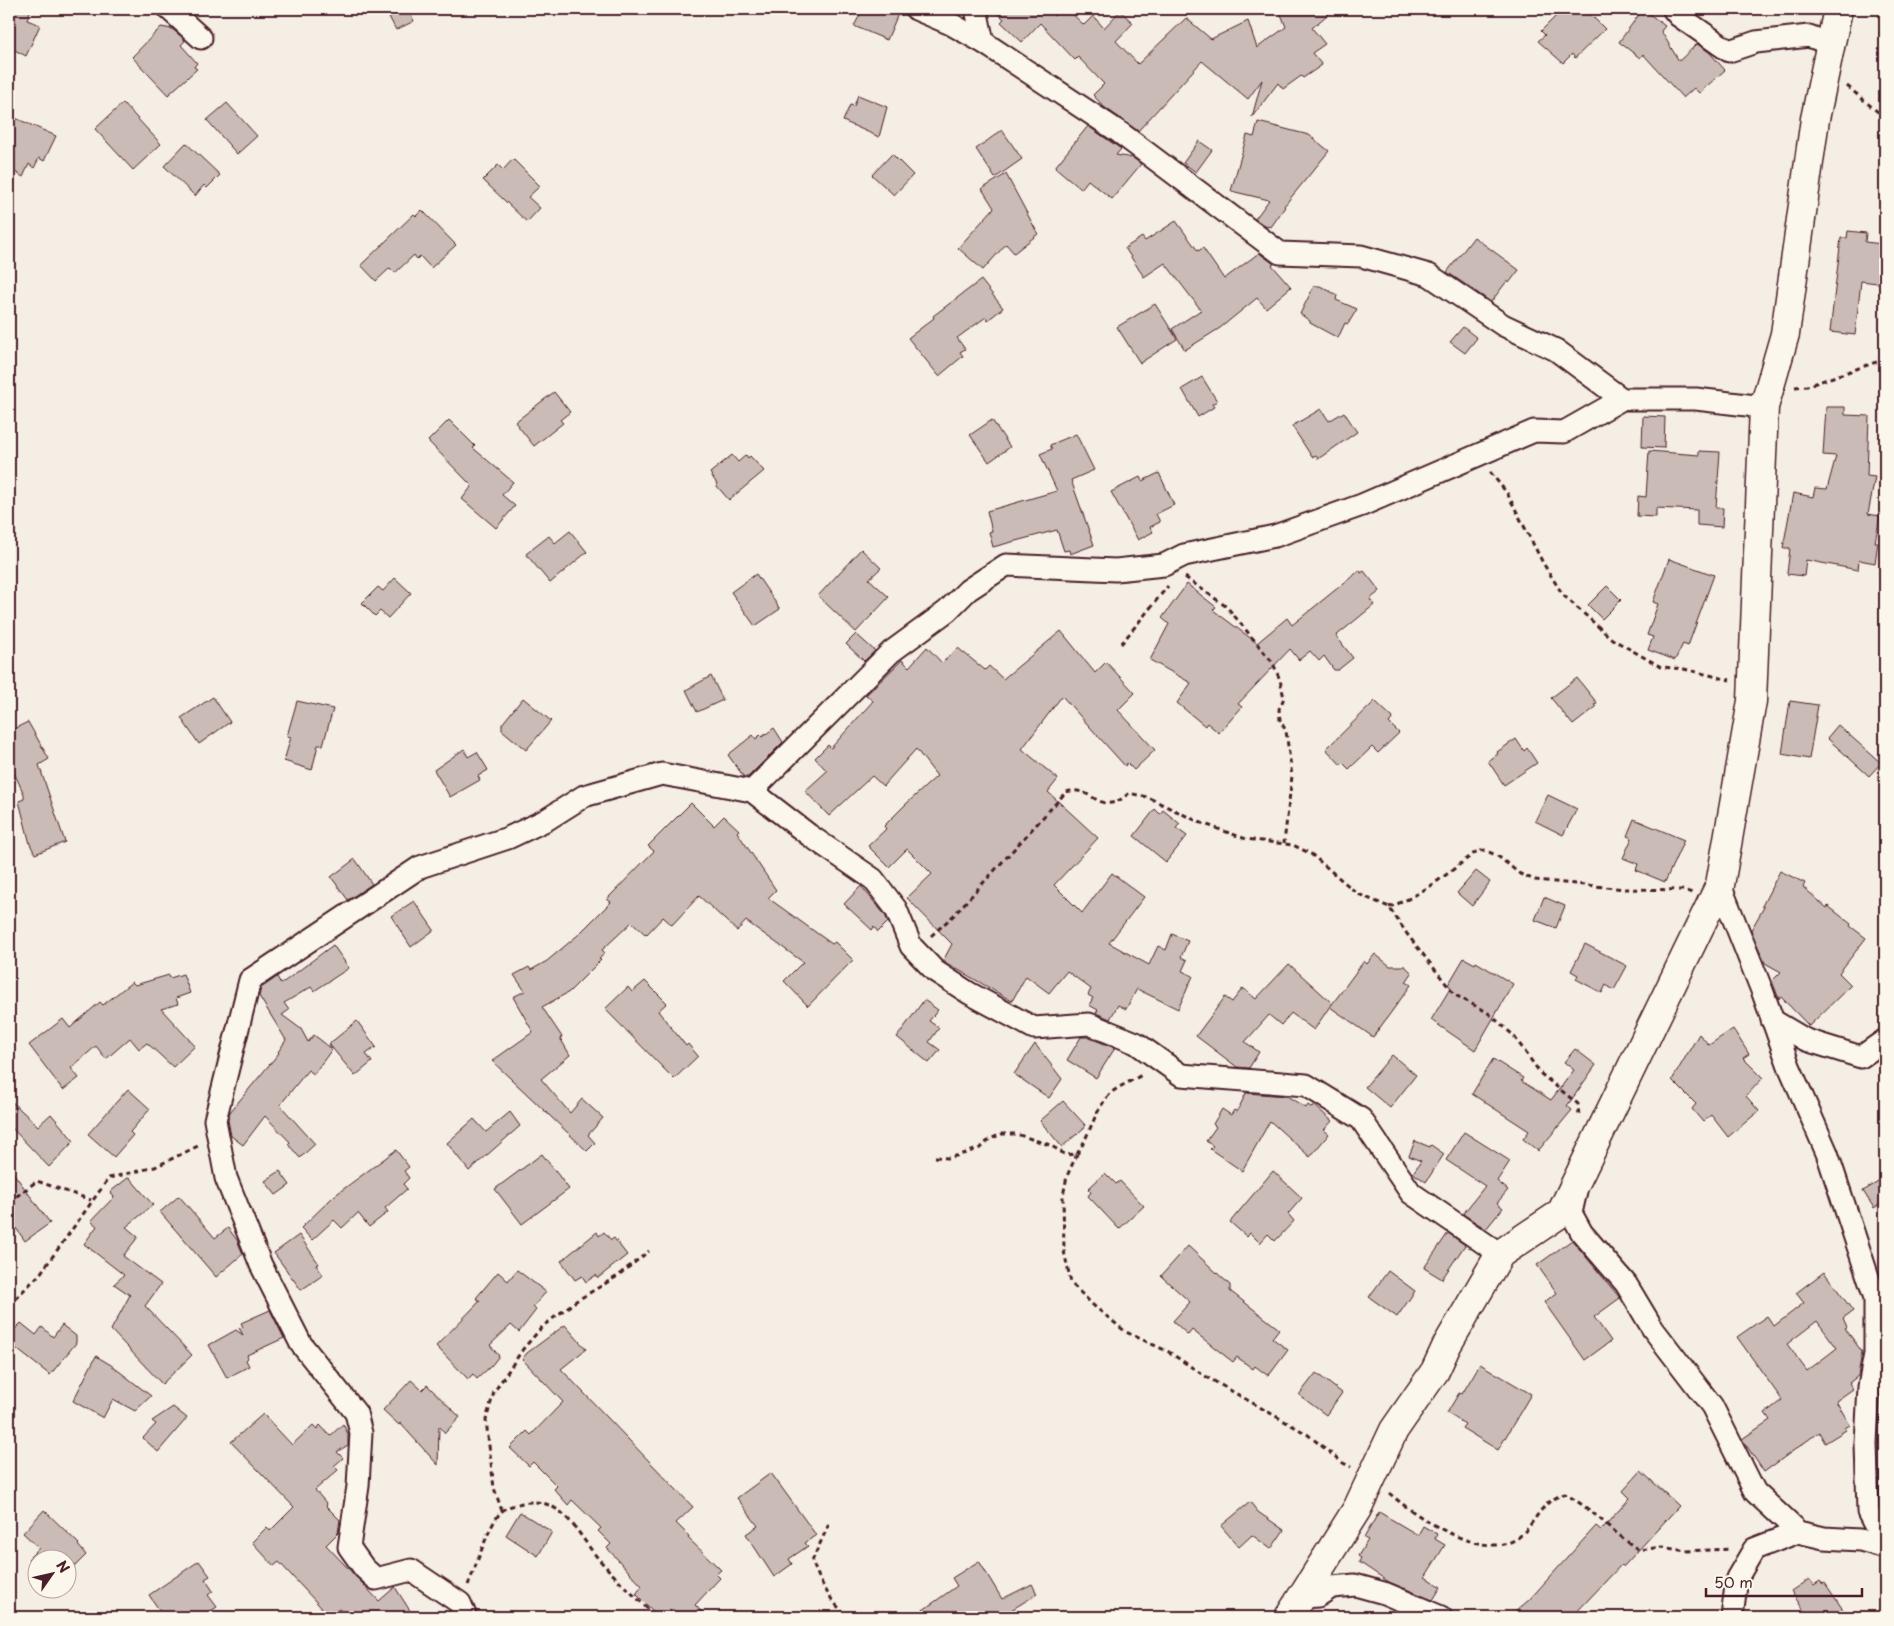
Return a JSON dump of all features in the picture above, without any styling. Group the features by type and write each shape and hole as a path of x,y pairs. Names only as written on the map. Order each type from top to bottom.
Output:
{"main road":[{"path":"1296,1607 1357,1510 1394,1430 1435,1371 1446,1345 1500,1254 1561,1213 1659,1007 1715,895 1753,687 1767,397 1785,334 1815,119 1838,9"}],"street":[{"path":"169,9 201,38"},
{"path":"916,9 952,24 983,42 1119,132 1280,253 1361,256 1429,275 1502,325 1556,350 1622,399"},
{"path":"976,9 983,42"},
{"path":"1673,9 1679,16 1729,51 1756,42 1810,36 1828,56"},
{"path":"752,791 891,652 947,610 968,590 1006,565 1116,570 1182,563 1275,536 1362,505 1534,432 1564,432 1622,399 1767,397"},
{"path":"463,1610 411,1570 376,1579 364,1568 349,1547 359,1468 361,1433 356,1413 301,1344 261,1265 226,1178 215,1120 250,980 420,867 508,838 546,820 584,796 662,774 752,791 809,836 873,879 896,909 914,950 935,971 968,993 1034,1028 1088,1024 1136,1043 1181,1075 1306,1085 1361,1119 1411,1193 1500,1254"},
{"path":"1715,895 1772,1020 1789,1066 1827,1153 1880,1298 1866,1443 1868,1512 1885,1546"},
{"path":"1772,1020 1806,1040 1861,1056 1885,1040"},
{"path":"1580,1174 1571,1213 1574,1220 1582,1233 1626,1284 1653,1328 1712,1406 1755,1492 1798,1532 1824,1538 1860,1540 1885,1546"},
{"path":"1732,1617 1737,1578 1754,1549 1798,1532"},
{"path":"1296,1607 1332,1587 1355,1585 1384,1593 1440,1617"}],"path":[{"path":"1828,56 1885,118"},
{"path":"1767,397 1807,386 1885,359"},
{"path":"1476,456 1507,493 1543,563 1563,595 1612,639 1661,666 1722,677 1753,687"},
{"path":"1121,644 1182,563 1226,607 1273,663 1280,680 1284,698 1279,709 1280,720 1286,731 1292,776 1284,844"},
{"path":"914,950 954,915 1066,792 1074,790 1083,792 1099,803 1111,804 1121,801 1129,793 1135,794 1182,812 1199,822 1246,838 1293,845 1311,854 1358,894 1389,906 1407,934 1455,995 1487,1012 1513,1036 1541,1074 1578,1104 1579,1121"},
{"path":"1389,906 1405,901 1433,885 1476,852 1485,850 1500,857 1520,874 1535,880 1625,889 1684,890 1697,895 1715,895"},
{"path":"1145,1073 1112,1092 1104,1103 1067,1176 1064,1196 1064,1251 1071,1283 1094,1306 1126,1332 1169,1352 1205,1376 1307,1434 1343,1463 1372,1478 1400,1503 1442,1529 1480,1545 1504,1545 1519,1537 1554,1497 1566,1494 1583,1504 1624,1540 1639,1550 1662,1547 1686,1551 1754,1549"},
{"path":"935,1157 949,1158 966,1153 980,1148 990,1139 1002,1134 1016,1134 1050,1145 1066,1155 1077,1154"},
{"path":"9,1305 40,1274 91,1200 109,1178 155,1167 218,1136"},
{"path":"9,1202 37,1181 91,1200"},
{"path":"502,1511 490,1469 486,1420 494,1392 523,1349 543,1326 576,1301 616,1277 649,1251"},
{"path":"463,1610 493,1524 502,1511 514,1505 531,1501 550,1505 564,1514 577,1527 596,1556 656,1617"},
{"path":"828,1524 812,1561 823,1588 836,1607 848,1617"}],"building":[{"path":"9,9 31,9 27,20 40,25 26,56 9,47"},
{"path":"385,9 408,9 414,21 396,30"},
{"path":"863,9 900,9 887,40 854,26"},
{"path":"993,9 1053,9 1050,12 1054,16 1060,9 1067,9 1084,25 1093,16 1104,28 1120,11 1133,23 1116,41 1138,64 1186,18 1211,39 1248,21 1257,48 1286,27 1279,9 1334,9 1312,28 1325,44 1312,53 1322,65 1303,78 1301,76 1283,89 1278,83 1252,117 1262,80 1248,99 1202,61 1138,131 1104,107 1093,95 1104,84 1078,57 1075,60 1040,23 1022,42 1001,22 1004,19"},
{"path":"1563,9 1585,9 1605,29 1575,58 1572,54 1563,63 1538,41 1545,35 1541,31"},
{"path":"1643,9 1665,26 1661,31 1679,61 1697,44 1709,52 1725,70 1699,93 1694,88 1683,98 1643,54 1640,58 1619,42"},
{"path":"161,27 172,29 182,37 185,41 181,45 197,63 194,67 197,69 168,95 132,57"},
{"path":"858,95 887,107 879,137 843,121 850,105 854,106"},
{"path":"123,103 161,144 133,170 95,129"},
{"path":"227,103 257,136 237,154 207,120"},
{"path":"13,117 56,136 44,161 39,158 34,168 29,164 23,177 9,168 9,126"},
{"path":"1258,122 1309,135 1329,151 1284,206 1271,227 1267,227 1255,219 1269,200 1231,191 1247,135 1254,137"},
{"path":"1088,126 1121,149 1116,155 1133,158 1141,164 1112,199 1088,180 1081,189 1055,167"},
{"path":"1002,130 1022,159 995,178 976,149"},
{"path":"1199,141 1212,150 1196,172 1183,163"},
{"path":"186,143 220,175 207,188 204,185 195,196 164,166"},
{"path":"892,154 913,175 894,195 872,175"},
{"path":"513,159 540,186 528,197 540,208 527,222 483,180 498,165 503,170"},
{"path":"1006,174 1038,234 1014,253 1006,244 983,270 958,248 994,208 982,189"},
{"path":"422,210 456,245 431,268 420,256 417,259 414,255 395,273 390,268 376,281 361,265 414,214 416,216"},
{"path":"1176,221 1198,251 1203,248 1224,279 1259,253 1274,264 1272,265 1291,287 1266,308 1257,298 1220,328 1185,350 1172,329 1201,310 1165,263 1144,277 1125,248 1142,237 1145,241"},
{"path":"1848,231 1866,233 1865,242 1882,244 1882,247 1885,248 1885,284 1861,281 1855,335 1830,332 1841,238 1847,238"},
{"path":"1474,237 1519,270 1509,283 1507,281 1491,302 1447,272"},
{"path":"981,280 1003,308 988,320 986,317 957,338 965,349 960,352 963,356 939,376 908,338 934,318 933,316"},
{"path":"1314,286 1320,286 1337,295 1336,300 1357,309 1348,324 1345,323 1338,338 1310,323 1300,314"},
{"path":"1155,304 1177,339 1140,363 1117,327"},
{"path":"1463,327 1477,338 1465,353 1450,342"},
{"path":"1202,377 1217,401 1212,404 1214,407 1198,417 1182,389"},
{"path":"554,392 570,412 560,420 563,423 534,446 515,422"},
{"path":"1826,407 1845,407 1845,415 1869,416 1867,476 1875,477 1868,514 1880,516 1875,542 1878,542 1875,563 1859,560 1858,570 1806,560 1804,576 1787,574 1790,548 1783,548 1793,493 1813,497 1815,488 1827,489 1836,456 1823,455"},
{"path":"1321,409 1329,421 1344,412 1357,432 1318,459 1316,455 1312,457 1292,426"},
{"path":"1643,416 1665,417 1664,448 1642,447"},
{"path":"449,420 475,446 473,448 513,482 502,495 515,506 496,528 462,499 472,486 428,441"},
{"path":"992,420 1010,447 989,462 970,435"},
{"path":"1076,434 1094,470 1071,480 1094,545 1070,554 1069,550 1064,551 1057,530 993,547 989,532 992,531 987,511 1057,491 1040,454 1052,449 1050,445"},
{"path":"1649,451 1699,455 1699,451 1720,452 1716,508 1723,508 1722,527 1697,525 1697,510 1656,508 1656,517 1637,516 1638,496 1646,497"},
{"path":"732,455 738,462 746,455 748,458 750,456 764,471 729,500 716,485 710,473"},
{"path":"1159,473 1174,505 1156,514 1160,522 1150,527 1153,532 1138,540 1111,492 1140,477 1142,481"},
{"path":"570,531 587,552 550,583 526,554 549,536 555,543"},
{"path":"861,549 881,568 869,579 889,597 856,632 818,596"},
{"path":"1669,559 1714,575 1688,646 1683,644 1675,660 1648,650 1653,637 1647,635 1658,604 1653,602"},
{"path":"1360,570 1361,573 1364,571 1380,591 1370,599 1374,605 1336,636 1353,658 1338,670 1334,670 1324,656 1319,661 1310,651 1299,660 1290,649 1238,704 1242,707 1219,733 1207,723 1205,726 1177,703 1191,683 1150,660 1169,624 1162,618 1187,584 1216,607 1213,610 1257,643 1287,618 1292,625"},
{"path":"756,574 780,609 755,626 731,592"},
{"path":"395,578 411,593 388,618 380,611 375,616 362,603 378,587 383,591"},
{"path":"1607,586 1621,600 1602,619 1588,605"},
{"path":"1061,631 1095,673 1106,662 1135,693 1118,710 1155,750 1134,770 1127,763 1125,766 1062,696 1022,749 1058,779 1048,792 1098,838 1054,885 1082,913 1112,873 1144,897 1109,943 1149,965 1158,946 1166,950 1172,934 1188,941 1181,957 1187,960 1182,971 1193,976 1178,1009 1137,989 1126,1009 1118,1005 1110,1019 1096,1013 1098,1010 1089,1005 1093,998 1088,995 1091,989 1067,971 1049,993 1026,976 1012,1001 943,961 952,944 907,898 932,874 907,849 889,867 868,846 886,829 884,826 937,776 916,749 883,786 872,776 829,816 805,791 827,771 815,758 828,745 831,748 873,701 866,695 902,660 909,667 927,647 942,663 958,648 985,670 989,666 1003,679"},
{"path":"856,634 875,651 864,661 846,644"},
{"path":"711,676 723,700 697,712 686,690"},
{"path":"1577,678 1597,703 1594,705 1596,707 1573,725 1551,698"},
{"path":"213,697 230,722 199,744 181,718"},
{"path":"523,698 551,721 526,750 502,730 502,724"},
{"path":"297,701 333,709 323,745 318,745 312,770 284,761 291,737 287,736"},
{"path":"1375,701 1393,718 1389,723 1399,733 1378,753 1372,747 1349,769 1343,763 1341,765 1326,749"},
{"path":"1790,701 1818,705 1809,759 1782,754"},
{"path":"28,722 49,759 39,765 65,842 35,854 30,844 19,801 24,799 24,794 9,762 9,731"},
{"path":"1838,725 1881,763 1869,776 1827,738"},
{"path":"774,728 783,742 748,777 744,777 728,755 753,735 756,739 760,735 762,737"},
{"path":"1516,739 1524,751 1527,748 1537,763 1504,785 1488,761 1498,754 1497,752"},
{"path":"464,749 468,757 477,752 488,770 478,776 480,780 450,797 434,770"},
{"path":"1548,795 1577,809 1563,835 1535,821"},
{"path":"691,803 714,826 724,816 739,830 737,832 776,890 768,898 832,944 835,942 853,960 808,1006 784,981 803,962 746,921 737,931 699,896 672,925 663,917 646,935 632,922 602,950 605,953 599,959 601,960 569,992 542,1007 562,1037 560,1038 570,1055 541,1079 570,1113 582,1099 603,1118 588,1135 595,1143 587,1151 492,1061 533,1032 513,997 525,991 514,975 529,967 531,970 547,961 578,935 611,902 607,899 654,851 648,846"},
{"path":"1155,809 1160,814 1163,810 1180,824 1176,828 1187,836 1166,862 1134,836"},
{"path":"1634,819 1684,840 1665,882 1636,870 1638,864 1623,858 1632,838 1627,836"},
{"path":"355,859 372,884 348,900 331,877"},
{"path":"1476,871 1490,882 1472,906 1457,893"},
{"path":"1780,871 1805,883 1803,887 1866,938 1839,973 1851,985 1809,1026 1781,997 1779,999 1772,981 1781,972 1765,963 1751,930 1764,907 1762,906"},
{"path":"861,886 885,915 888,922 878,932 874,927 872,930 844,904"},
{"path":"1544,897 1565,906 1556,928 1535,920"},
{"path":"414,901 434,930 411,947 391,916"},
{"path":"1585,944 1627,966 1614,990 1606,985 1602,993 1576,979 1578,975 1571,971"},
{"path":"333,945 349,968 314,991 311,987 284,1003 289,1010 282,1015 301,1029 308,1042 314,1035 332,1049 314,1074 308,1070 280,1105 315,1144 300,1158 288,1144 290,1142 265,1116 243,1145 231,1136 228,1120 230,1112 279,1053 286,1040 259,996 261,988 277,977 281,984"},
{"path":"1375,954 1390,966 1405,966 1412,973 1406,982 1411,985 1373,1037 1330,1007 1364,961 1367,964"},
{"path":"1464,958 1475,964 1476,962 1513,984 1475,1050 1431,1020 1451,987 1448,985"},
{"path":"1289,964 1332,1003 1314,1030 1291,1013 1281,1025 1269,1015 1245,1042 1259,1052 1249,1068 1237,1067 1196,1036 1225,997 1232,1002 1243,988 1256,999"},
{"path":"183,974 190,993 176,998 178,1004 161,1009 195,1046 173,1067 147,1043 139,1049 130,1038 106,1059 96,1046 71,1068 79,1078 63,1090 29,1045 63,1019 70,1028 100,1002 103,1005 132,982 135,985 169,975 170,978"},
{"path":"645,981 667,1003 658,1011 686,1046 688,1044 698,1056 674,1079 605,1009 628,987 632,992"},
{"path":"924,1000 938,1010 929,1021 939,1028 929,1042 940,1050 929,1063 897,1037"},
{"path":"357,1021 376,1047 366,1054 372,1062 355,1076 329,1044"},
{"path":"1733,1029 1749,1054 1743,1058 1763,1078 1746,1096 1759,1111 1728,1137 1711,1115 1703,1122 1692,1109 1696,1104 1672,1080 1699,1034 1709,1045"},
{"path":"1081,1037 1087,1037 1115,1048 1096,1078 1067,1060"},
{"path":"1035,1044 1062,1079 1049,1098 1014,1074"},
{"path":"1575,1049 1596,1065 1567,1106 1572,1110 1538,1151 1523,1139 1529,1131 1472,1094 1493,1059 1523,1078 1521,1081 1551,1100 1574,1070 1564,1062"},
{"path":"1392,1055 1416,1075 1390,1108 1365,1087"},
{"path":"128,1089 150,1109 130,1132 133,1135 114,1157 88,1134"},
{"path":"1246,1093 1287,1096 1306,1108 1308,1105 1312,1108 1314,1105 1332,1121 1324,1130 1329,1134 1310,1157 1270,1121 1242,1171 1210,1149 1213,1146 1206,1141 1216,1127 1213,1124 1222,1109 1231,1115 1234,1110 1237,1112"},
{"path":"9,1099 38,1126 51,1114 74,1141 49,1167 9,1125"},
{"path":"1063,1101 1086,1126 1062,1147 1040,1121"},
{"path":"510,1112 520,1126 469,1171 447,1143 474,1119 486,1132"},
{"path":"1464,1132 1510,1161 1497,1181 1508,1190 1497,1203 1503,1208 1486,1229 1463,1214 1485,1186 1446,1160"},
{"path":"1415,1141 1430,1147 1431,1145 1444,1154 1426,1182 1413,1173 1421,1161 1409,1156"},
{"path":"396,1150 409,1167 404,1171 409,1178 403,1184 407,1189 385,1208 388,1212 369,1227 358,1213 342,1228 334,1220 312,1240 301,1228 334,1196"},
{"path":"542,1154 569,1189 522,1224 495,1189"},
{"path":"9,1167 50,1223 25,1241 9,1218"},
{"path":"280,1171 290,1185 276,1195 265,1181"},
{"path":"1273,1171 1302,1198 1288,1214 1294,1221 1275,1241 1268,1234 1260,1243 1250,1233 1247,1237 1230,1222"},
{"path":"1105,1173 1116,1184 1120,1181 1144,1206 1119,1229 1088,1196 1091,1192 1088,1189"},
{"path":"129,1177 153,1205 126,1227 138,1237 123,1256 161,1284 145,1306 192,1355 162,1384 111,1330 130,1295 114,1284 124,1275 84,1244 97,1226 91,1221 114,1197 110,1192"},
{"path":"1885,1178 1885,1201 1874,1208 1863,1191"},
{"path":"179,1196 215,1238 228,1228 237,1240 243,1254 216,1277 160,1212"},
{"path":"597,1232 599,1236 604,1232 611,1240 614,1238 627,1255 598,1278 596,1275 586,1282 582,1276 575,1280 561,1261"},
{"path":"1448,1233 1465,1245 1442,1279 1424,1268"},
{"path":"299,1235 319,1264 316,1265 323,1275 301,1290 274,1253"},
{"path":"1572,1240 1620,1298 1594,1317 1611,1341 1585,1360 1544,1302 1557,1293 1537,1265"},
{"path":"1188,1246 1230,1285 1230,1291 1279,1329 1272,1338 1288,1350 1270,1374 1267,1375 1255,1366 1253,1369 1237,1357 1233,1362 1192,1330 1188,1335 1173,1321 1190,1302 1161,1276"},
{"path":"517,1270 546,1292 533,1307 536,1310 519,1332 511,1325 490,1345 499,1356 491,1366 477,1379 473,1374 468,1379 436,1346 480,1301 476,1298 498,1272 508,1281"},
{"path":"1388,1271 1415,1291 1397,1317 1369,1297"},
{"path":"1824,1272 1853,1311 1843,1318 1847,1327 1845,1328 1862,1352 1858,1376 1849,1383 1853,1389 1836,1401 1850,1425 1845,1428 1846,1430 1825,1443 1819,1432 1764,1472 1742,1439 1770,1420 1765,1413 1782,1400 1737,1337 1767,1316 1774,1326 1804,1303 1796,1293","holes":["1817,1321 1837,1348 1807,1371 1787,1344"]},
{"path":"270,1310 284,1338 247,1355 248,1358 246,1360 249,1366 227,1378 209,1345 236,1330 243,1335 239,1328 243,1327 241,1323"},
{"path":"21,1323 36,1335 42,1327 53,1337 62,1325 76,1336 76,1343 50,1375 9,1343 9,1335"},
{"path":"565,1325 586,1349 561,1369 693,1507 676,1523 689,1536 688,1538 721,1570 716,1574 720,1578 695,1605 707,1617 659,1617 636,1594 642,1586 607,1548 611,1544 598,1531 601,1528 572,1500 568,1505 554,1489 557,1486 533,1462 529,1466 510,1448 527,1431 531,1435 563,1402 522,1359 527,1353"},
{"path":"96,1356 111,1365 151,1396 135,1411 113,1399 103,1418 73,1401"},
{"path":"1480,1364 1531,1394 1498,1450 1462,1428 1465,1424 1447,1413 1459,1393 1462,1394"},
{"path":"1316,1373 1342,1393 1326,1415 1299,1395"},
{"path":"411,1380 422,1390 427,1385 460,1417 445,1433 439,1426 438,1465 400,1423 399,1425 383,1410"},
{"path":"173,1407 187,1418 158,1452 143,1438 156,1424 152,1421"},
{"path":"263,1414 292,1445 313,1425 317,1429 320,1425 330,1436 343,1424 348,1434 348,1445 337,1452 343,1458 334,1466 338,1470 315,1490 327,1504 326,1506 340,1520 338,1533 326,1545 379,1601 395,1587 414,1617 349,1617 339,1609 330,1617 279,1562 274,1566 252,1542 267,1527 270,1531 294,1507 231,1442"},
{"path":"1641,1471 1679,1506 1623,1567 1621,1565 1572,1617 1509,1617 1529,1600 1596,1526 1601,1530 1630,1498 1623,1491"},
{"path":"771,1473 816,1535 805,1543 808,1546 789,1559 792,1564 774,1577 746,1534 758,1526 737,1498"},
{"path":"1250,1502 1258,1512 1284,1530 1271,1549 1252,1535 1239,1547 1221,1526"},
{"path":"44,1510 79,1544 86,1555 78,1563 78,1548 39,1548 23,1533"},
{"path":"520,1512 552,1532 538,1556 506,1535"},
{"path":"1379,1512 1418,1535 1423,1526 1437,1534 1435,1539 1445,1545 1425,1577 1441,1587 1433,1600 1389,1582 1359,1562 1361,1558 1358,1556 1368,1540 1364,1538"},
{"path":"199,1561 210,1576 205,1579 213,1591 208,1595 217,1607 201,1617 164,1617 149,1595"},
{"path":"979,1561 1002,1599 1032,1584 1037,1594 1000,1617 913,1617 957,1586 952,1578"},
{"path":"1809,1579 1814,1585 1820,1581 1823,1584 1825,1583 1848,1617 1808,1617 1791,1591"}]}
